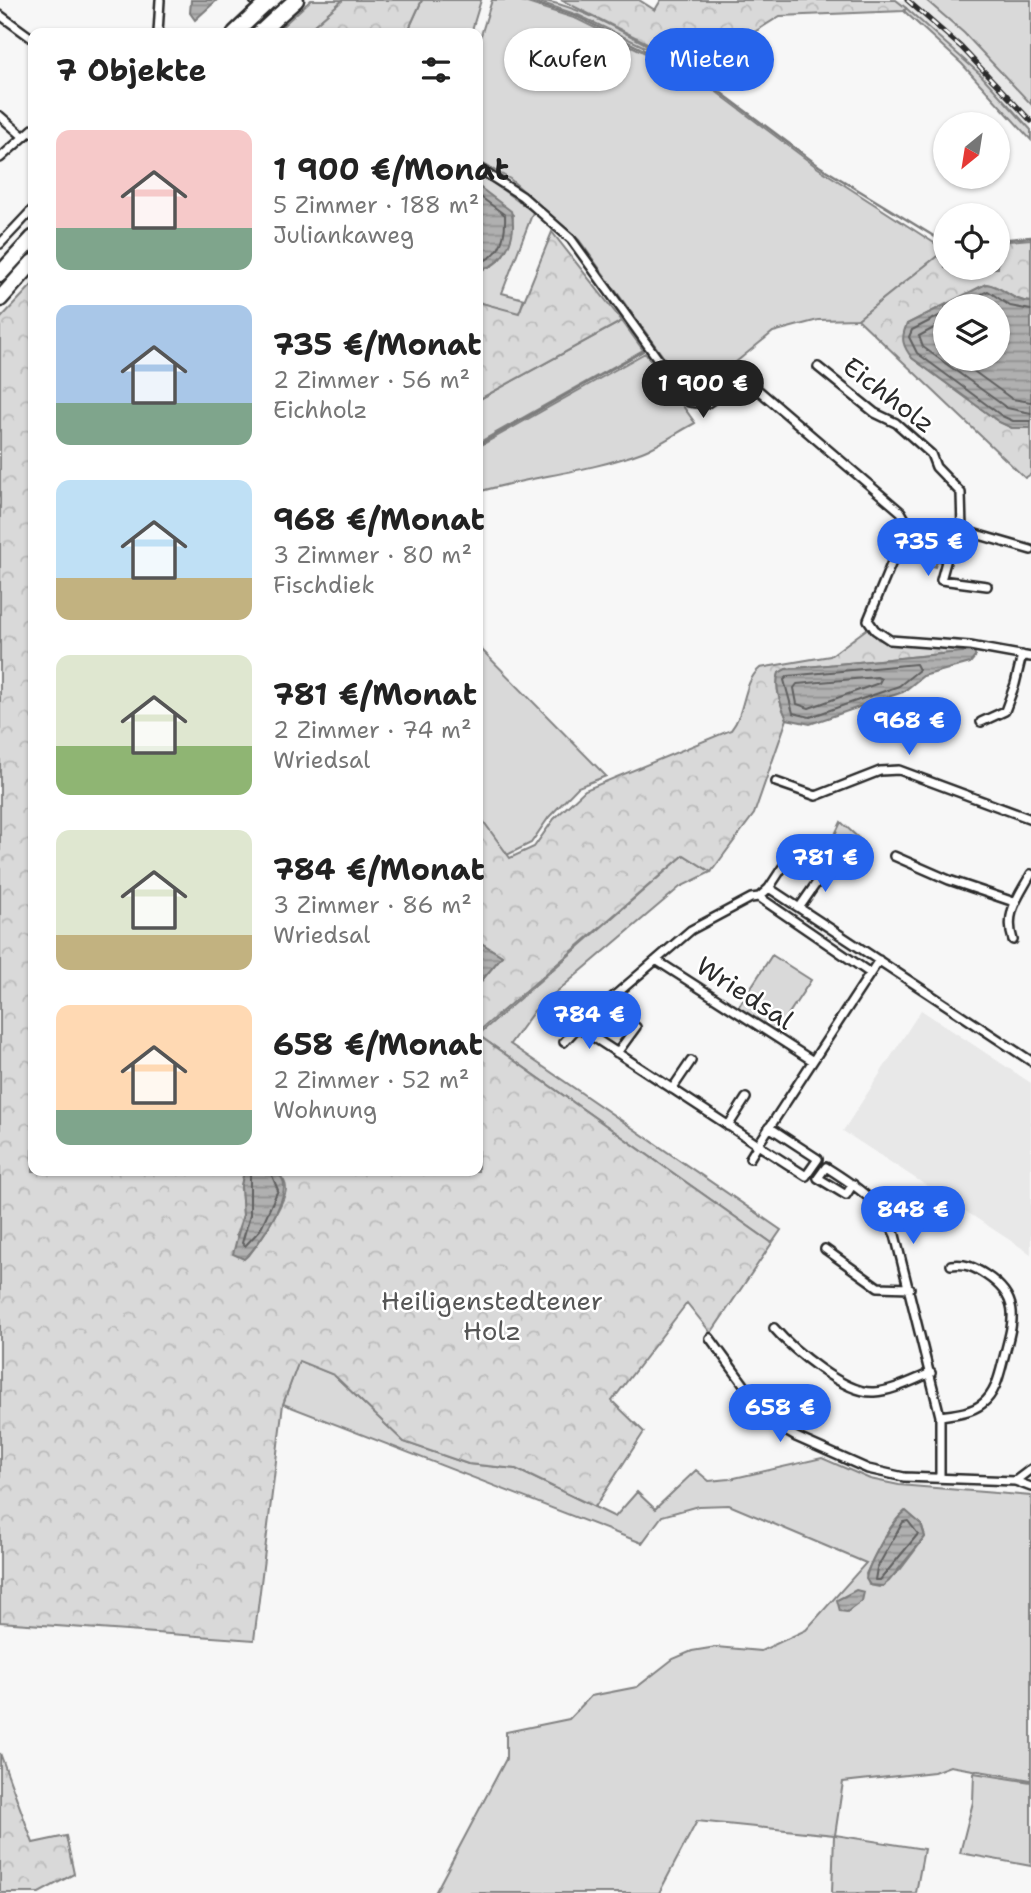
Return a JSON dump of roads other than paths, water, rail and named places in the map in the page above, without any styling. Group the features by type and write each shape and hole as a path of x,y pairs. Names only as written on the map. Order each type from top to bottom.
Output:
{"highway":[{"path":"269,28 296,0"},
{"path":"240,28 264,1"},
{"path":"0,274 28,243"},
{"path":"0,299 28,268"}],"street":[{"path":"158,28 160,0"},
{"path":"264,1 266,28"},
{"path":"0,15 28,35"},
{"path":"0,116 24,137"},
{"path":"0,159 28,133"},
{"path":"483,171 522,196 570,239 689,402 706,404 735,385 750,383 901,512 905,519 904,533 868,620 890,640 970,646 1031,657"},
{"path":"0,244 28,214"},
{"name":"Eichholz","path":"818,367 875,413 896,423 931,454 936,467 961,494 962,530 953,536 942,580 986,586"},
{"path":"962,530 1031,550"},
{"path":"981,722 1004,711 1015,684 1021,655"},
{"path":"776,782 816,796 880,771 899,770 1031,819"},
{"name":"Wriedsal","path":"564,1042 700,923 751,898 759,897 769,888 790,856"},
{"path":"894,856 949,880 1014,902"},
{"path":"799,908 829,864"},
{"path":"1013,940 1010,917 1014,902 1031,874"},
{"path":"769,888 1031,1061"},
{"path":"759,897 870,973"},
{"name":"Wriedsal","path":"656,960 813,1061"},
{"name":"Wriedsal","path":"750,1158 880,960"},
{"path":"578,1027 806,1176 818,1159 769,1128"},
{"path":"617,1053 636,1027"},
{"path":"672,1089 691,1062"},
{"path":"728,1126 746,1098"},
{"path":"853,1184 846,1195 818,1178 826,1167 853,1184 871,1197 887,1218 910,1288 940,1416 940,1477"},
{"path":"825,1249 878,1287 910,1288"},
{"path":"940,1416 968,1412 982,1404 992,1393 1013,1323 1013,1307 998,1283 975,1268 951,1265"},
{"path":"774,1328 813,1362 847,1385 862,1391 890,1389 931,1373"},
{"path":"709,1338 772,1423 868,1469 904,1477 1015,1481 1031,1487"},
{"path":"1015,1481 1031,1469"}],"water":[{"path":"191,0 217,0 195,20 190,13"},
{"path":"483,190 511,211 513,220 507,248 496,262 483,268"},
{"path":"986,284 1009,294 966,294"},
{"path":"1010,295 1031,302 1031,428 1012,428 999,422 912,358 906,350 904,334 907,324 933,311 933,371 1010,371"},
{"path":"972,651 976,656 970,663 923,676 903,692 810,724 787,719 779,696 779,673 786,669"},
{"path":"483,944 502,956 483,979"},
{"path":"243,1176 280,1176 284,1184 283,1195 273,1220 258,1244 244,1259 233,1254 243,1215"},
{"path":"906,1511 921,1524 925,1537 889,1581 883,1586 870,1585 866,1579 876,1553 888,1532"},
{"path":"856,1590 864,1592 862,1601 847,1612 840,1611 837,1600"}],"waterway":[{"path":"525,0 578,17 704,80 819,166 933,236"},
{"path":"1010,239 1031,237"},
{"path":"483,442 643,351"}],"railway":[{"path":"907,0 961,47 1031,121"}],"park label":[{"name":"Heiligenstedtener Holz","path":"492,1316"}]}
